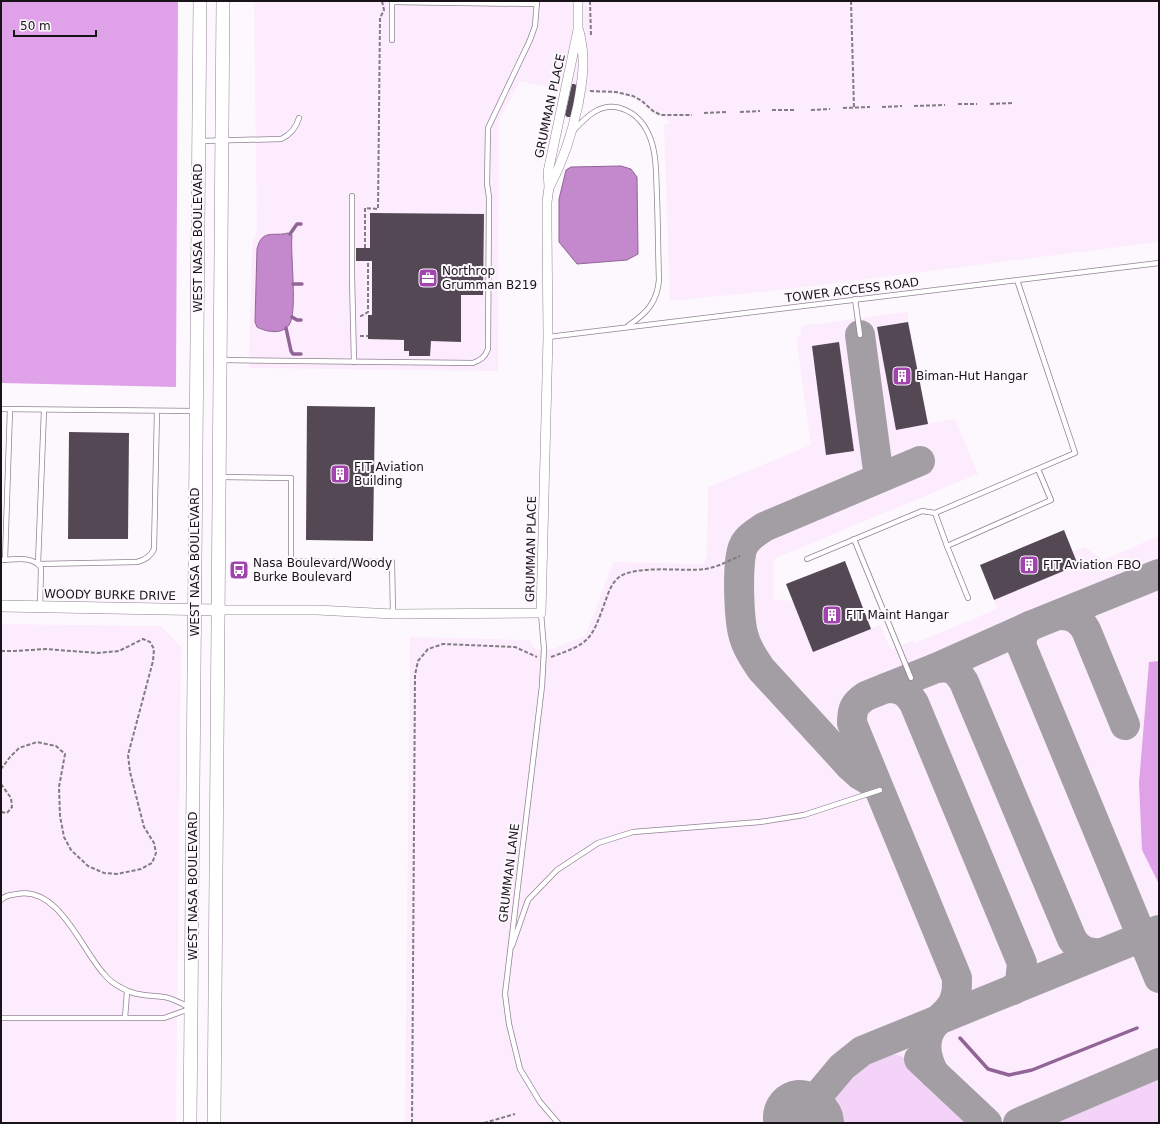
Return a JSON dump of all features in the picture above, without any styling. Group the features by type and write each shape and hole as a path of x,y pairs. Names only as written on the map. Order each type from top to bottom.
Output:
{"main road":[{"name":"WEST NASA BOULEVARD","path":"190,1123 200,1"},
{"name":"WEST NASA BOULEVARD","path":"214,1123 223,1"},
{"path":"192,1008 215,1009"}],"street":[{"name":"GRUMMAN PLACE","path":"550,187 548,172 578,30 578,1"},
{"name":"GRUMMAN PLACE","path":"218,610 317,610 393,614 541,613 548,337 547,202 550,187 561,165 572,131 584,73 582,44 578,30"},
{"name":"WOODY BURKE DRIVE","path":"1,606 218,610"}],"lane":[{"path":"220,360 473,363 482,359 486,355 488,349 488,128 530,40 535,26 537,2 392,1 392,40"},
{"path":"572,131 594,111 602,108 620,108 635,116 642,123 651,141 656,162 659,280 655,297 644,315 628,326"},
{"path":"199,141 281,139 288,136 298,124 299,118"},
{"path":"352,196 354,362"},
{"name":"TOWER ACCESS ROAD","path":"548,337 628,326 1159,263"},
{"path":"807,559 922,511 935,514 1075,453 1017,280"},
{"path":"855,299 860,335"},
{"path":"1,409 197,411"},
{"path":"10,409 3,560 32,560 38,564 41,568 40,607"},
{"path":"38,564 44,410"},
{"path":"38,564 137,562 152,554 154,549 157,411"},
{"path":"947,546 1051,500 1038,469"},
{"path":"219,477 291,478 291,560 392,562 393,614"},
{"path":"935,514 968,598"},
{"path":"854,539 911,678"},
{"name":"GRUMMAN LANE","path":"541,613 544,648 542,686 505,994 509,1024 520,1069 540,1102 558,1123"},
{"path":"509,955 528,900 556,870 598,843 633,832 760,822 804,815 880,790"},
{"path":"1,900 4,897 25,893 43,897 59,911 103,974 111,981 127,992 146,996 165,997 192,1008"},
{"path":"125,1018 127,992"},
{"path":"1,1018 164,1018 192,1008"}],"path":[{"path":"365,248 366,208 378,209 380,18 384,10 382,1"},
{"path":"851,1 854,108"},
{"path":"581,89 596,92 616,92 629,94 642,101 653,111 661,115 692,115"},
{"path":"990,104 1014,103"},
{"path":"958,104 977,104"},
{"path":"914,106 945,105"},
{"path":"882,107 902,106"},
{"path":"843,108 870,108"},
{"path":"811,110 830,109"},
{"path":"772,110 794,110"},
{"path":"740,112 760,111"},
{"path":"704,113 727,112"},
{"path":"361,323 361,316 368,312 368,261"},
{"path":"360,329 360,336 368,336"},
{"path":"412,1123 414,675 418,661 428,649 443,644 515,647 543,660 573,649 588,640 595,630 609,590 618,578 630,572 704,569 719,566 740,556"},
{"path":"1,651 14,652 46,649 97,653 119,651 143,639 150,642 154,649 153,661 128,755 130,772 144,827 154,843 156,853 152,863 141,869 118,874 104,873 88,866 72,850 64,836 60,816 58,787 65,754 56,746 37,742 19,748 1,769"},
{"path":"1,784 11,798 12,807 7,814 1,812"},
{"path":"484,1123 515,1114"}],"shaded area":[{"path":"1,1 178,1 176,387 1,383"},
{"path":"254,1 1159,1 1159,242 780,290 670,301 664,124 670,124 665,117 657,116 635,99 623,94 587,92 586,95 520,81 499,121 498,371 249,368 252,245 257,231"},
{"path":"621,166 631,169 637,177 638,254 627,260 577,264 559,242 559,199 566,170 571,167"},
{"path":"288,233 292,235 292,318 286,328 274,332 257,327 255,322 257,249 259,242 265,236"},
{"path":"907,312 928,424 955,419 978,474 776,558 773,563 773,599 793,601 786,584 845,561 871,629 880,625 891,650 914,640 915,643 997,609 994,600 1072,552 1085,547 1103,560 1159,536 1159,1123 405,1123 410,637 530,640 536,649 553,649 586,635 613,562 704,564 707,554 708,487 811,445 796,337 801,336 801,326"},
{"path":"1,624 161,626 181,647 176,1123 1,1123"},
{"path":"1159,661 1159,884 1142,850 1139,783 1149,662"},
{"path":"892,1054 901,1056 908,1060 958,1110 966,1123 836,1123 830,1112 829,1106 833,1094 851,1074 867,1062 880,1055"},
{"path":"1159,1076 1159,1123 1047,1123 1051,1120"}],"building":[{"path":"572,84 575,84 577,87 571,116 567,117 565,115"},
{"name":"Northrop Grumman B219","path":"370,213 484,214 483,295 461,295 461,342 431,341 430,356 409,356 409,351 404,351 404,340 368,339 368,315 372,315 372,261 356,261 356,248 370,248"},
{"name":"Biman-Hut Hangar","path":"908,322 928,424 896,430 877,327"},
{"path":"839,342 854,451 826,455 812,346"},
{"name":"FIT Aviation Building","path":"307,406 375,407 373,541 306,540"},
{"path":"69,432 129,433 128,539 68,539"},
{"name":"FIT Aviation FBO","path":"1064,530 1078,565 994,600 980,565"},
{"name":"FIT Maint Hangar","path":"845,561 871,629 813,652 786,584"}],"waterway":[{"path":"290,234 297,224 301,224"},
{"path":"293,284 302,284"},
{"path":"292,317 297,320 301,320"},
{"path":"286,328 291,351 293,354 301,354"},
{"path":"960,1038 988,1069 1009,1075 1032,1070 1137,1028"}],"taxiway":[{"path":"860,335 879,478"},
{"path":"877,787 850,766 761,669 753,657 747,646 742,629 739,590 741,552 746,542 764,527 920,461"},
{"path":"934,1073 927,1055 927,1038 933,1026 948,1011 954,1002 957,989 957,978 852,723 854,707 866,696 936,668 1030,626 1159,574"},
{"path":"1058,615 1074,618 1086,630 1125,725"},
{"path":"1030,626 1023,635 1022,647 1159,978"},
{"path":"936,668 953,669 964,682 1072,939 1081,949 1092,953 1101,953"},
{"path":"886,688 903,691 914,703 1022,963 1020,982 1013,990"},
{"path":"795,1123 842,1067 862,1051 1159,930"},
{"path":"919,1059 987,1123"},
{"path":"1018,1123 1159,1063"}],"runway":[{"path":"800,1117 807,1123"}],"place":[{"name":"Northrop Grumman B219","path":"428,278"},
{"name":"Biman-Hut Hangar","path":"902,376"},
{"name":"FIT Aviation Building","path":"340,474"},
{"name":"FIT Aviation FBO","path":"1029,565"},
{"name":"Nasa Boulevard/Woody Burke Boulevard","path":"239,570"},
{"name":"FIT Maint Hangar","path":"832,615"}]}
